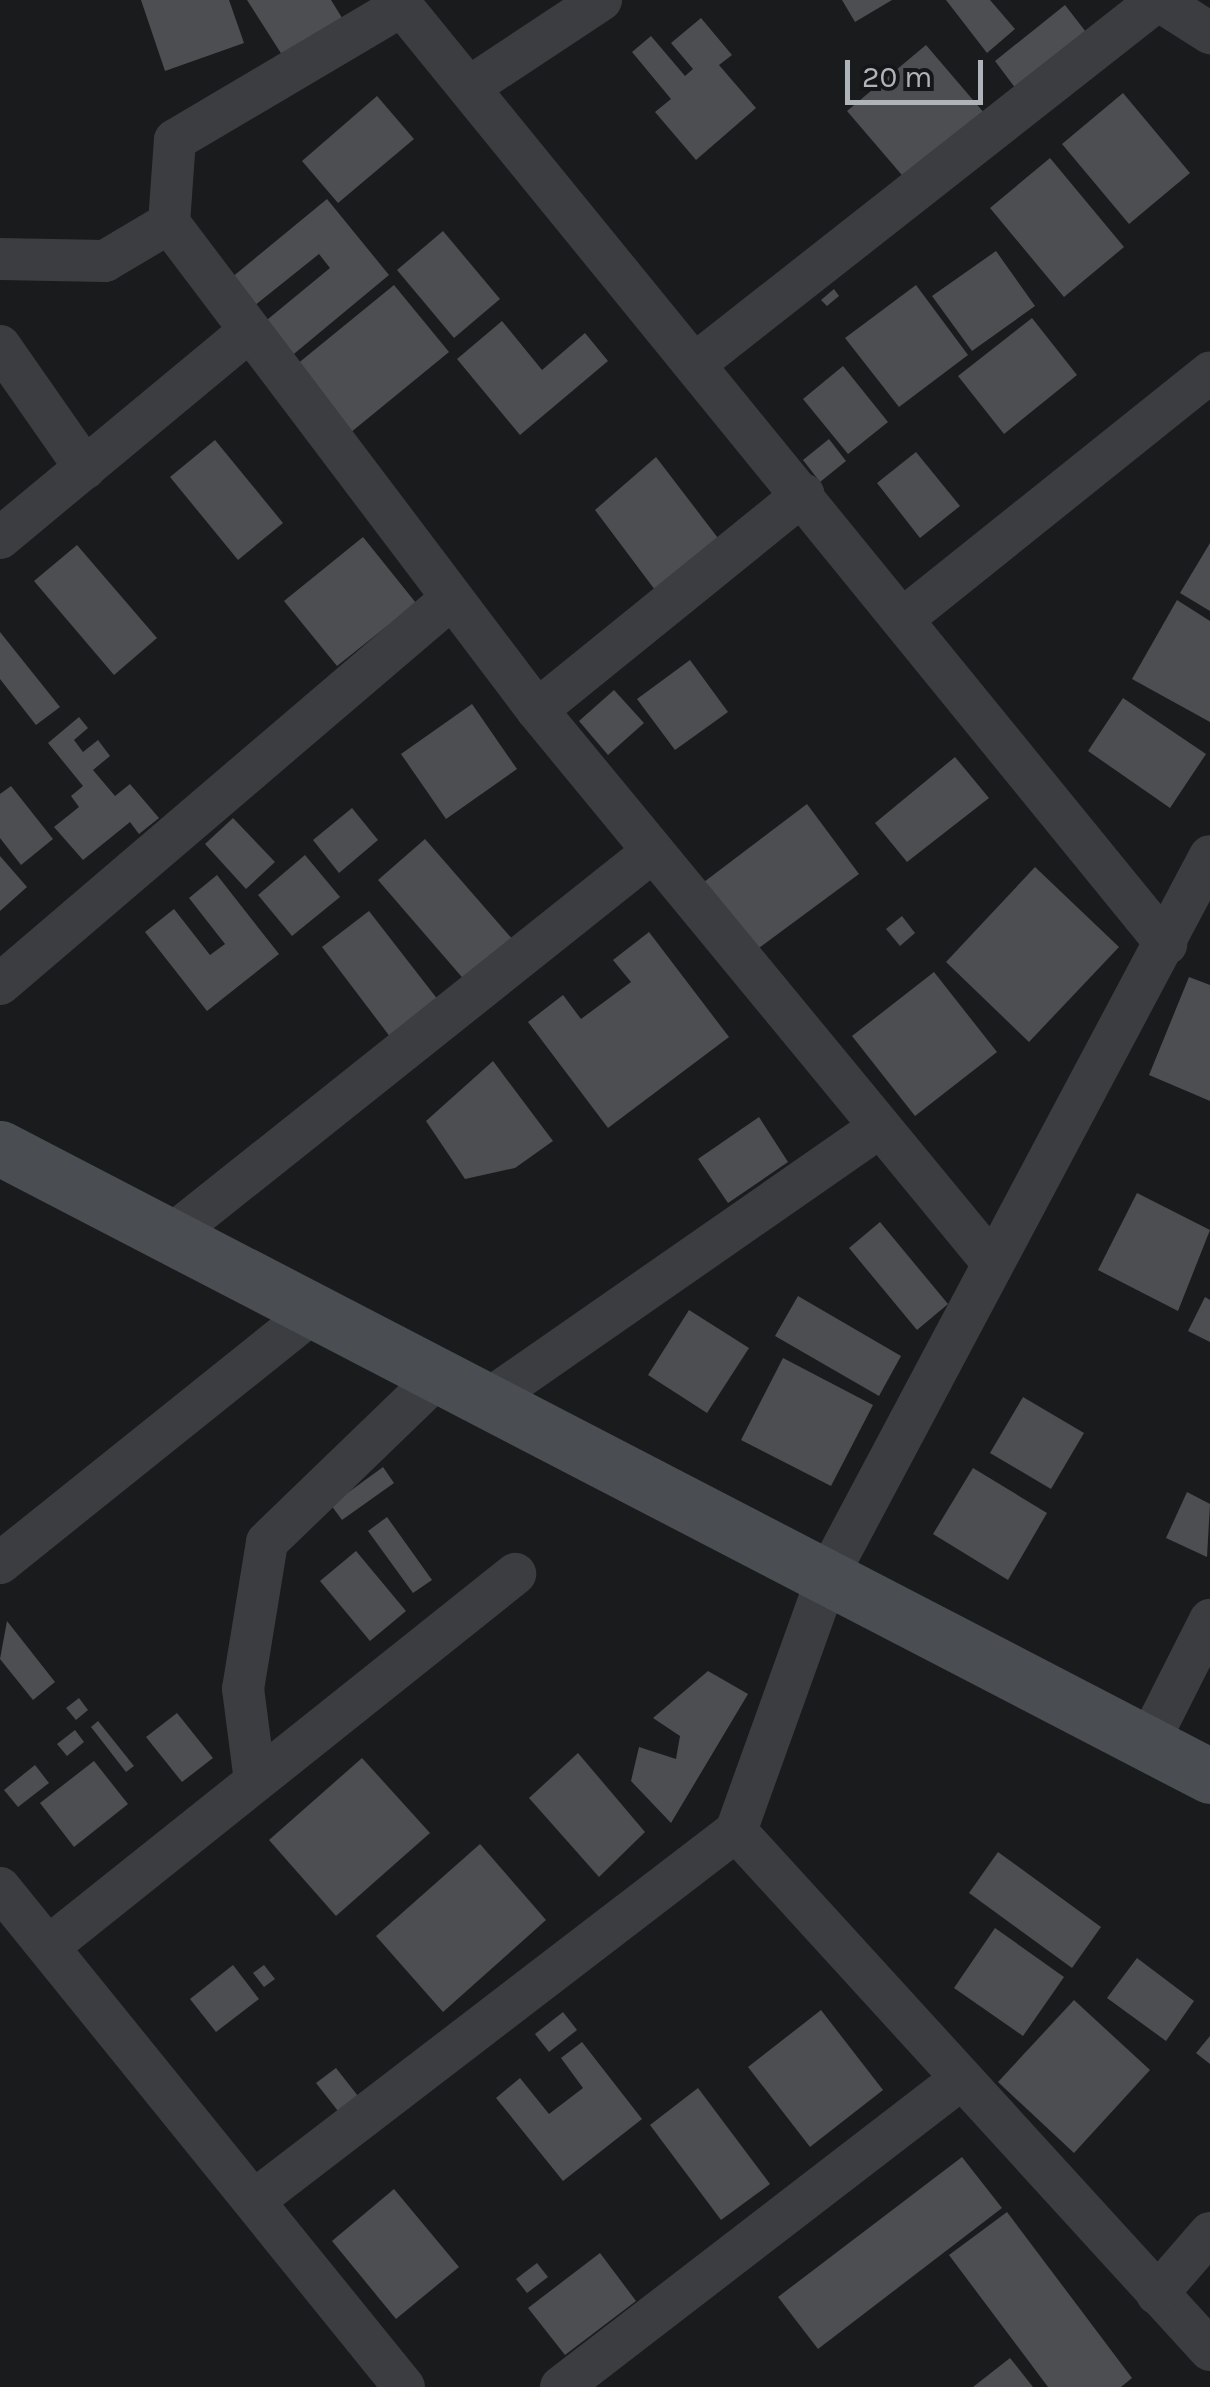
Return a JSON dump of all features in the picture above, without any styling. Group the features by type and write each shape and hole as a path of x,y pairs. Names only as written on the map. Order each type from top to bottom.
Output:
{"main road":[{"path":"0,1148 1210,1776"}],"street":[{"path":"471,86 602,0"},
{"path":"696,363 1158,0 1210,32"},
{"path":"991,1262 651,853 246,334 169,223 176,140 400,3 905,617 1184,935"},
{"path":"0,260 104,261 169,223"},
{"path":"0,538 246,334"},
{"path":"0,346 85,468"},
{"path":"905,617 1210,373"},
{"path":"537,710 804,494"},
{"path":"0,984 452,598"},
{"path":"169,1237 651,853"},
{"path":"256,2199 736,1831 828,1575 991,1262 1184,935 1210,856"},
{"path":"255,1780 244,1689 267,1542 462,1389 876,1128"},
{"path":"0,1563 312,1313"},
{"path":"48,1946 515,1574"},
{"path":"1148,1743 1210,1620"},
{"path":"736,1831 1210,2350"},
{"path":"0,1888 256,2199 404,2387"},
{"path":"561,2387 960,2080"},
{"path":"1157,2294 1210,2233"}],"building":[{"path":"141,0 229,0 244,43 165,71"},
{"path":"247,0 331,0 344,21 284,58"},
{"path":"842,0 892,0 855,22"},
{"path":"946,0 990,0 1015,29 987,53"},
{"path":"1065,5 1086,32 1016,89 995,61"},
{"path":"701,18 732,55 719,65 756,108 696,160 655,112 671,99 632,52 651,36 685,76 693,69 671,43"},
{"path":"926,45 985,114 907,181 847,111"},
{"path":"1123,93 1190,173 1129,224 1062,144"},
{"path":"377,96 414,139 338,203 302,161"},
{"path":"1050,158 1124,247 1064,297 990,208"},
{"path":"327,199 389,275 289,358 262,324 330,268 319,254 254,306 231,278"},
{"path":"443,231 500,299 454,338 397,270"},
{"path":"996,251 1035,306 972,351 932,296"},
{"path":"394,285 449,352 350,433 296,365"},
{"path":"916,285 968,355 899,407 845,338"},
{"path":"834,289 839,296 827,306 821,300"},
{"path":"1032,318 1077,375 1004,434 958,376"},
{"path":"502,321 542,370 585,333 608,361 520,435 457,359"},
{"path":"843,366 888,422 848,454 803,399"},
{"path":"829,439 846,461 820,482 803,460"},
{"path":"215,440 283,523 238,560 170,477"},
{"path":"916,452 960,506 920,538 877,483"},
{"path":"656,457 718,538 655,590 595,510"},
{"path":"363,537 416,603 337,666 284,601"},
{"path":"1210,543 1210,611 1180,593"},
{"path":"77,545 157,638 114,675 34,581"},
{"path":"1177,600 1210,621 1210,722 1132,679"},
{"path":"0,632 60,707 36,725 0,679"},
{"path":"690,660 728,712 675,750 637,699"},
{"path":"614,690 644,723 608,755 579,721"},
{"path":"1123,698 1206,754 1170,808 1088,751"},
{"path":"472,704 517,769 446,819 401,754"},
{"path":"79,717 88,728 74,740 83,752 98,740 110,756 93,770 115,796 130,784 159,818 139,834 130,822 83,860 54,827 79,807 71,796 83,786 48,743"},
{"path":"955,757 989,798 907,862 875,823"},
{"path":"11,786 53,839 21,865 0,838 0,794"},
{"path":"807,804 859,874 755,951 704,882"},
{"path":"352,808 378,840 339,873 313,840"},
{"path":"233,818 275,862 246,889 205,844"},
{"path":"425,839 514,941 467,983 378,880"},
{"path":"305,855 340,897 292,936 258,895"},
{"path":"0,856 27,887 0,911"},
{"path":"1035,867 1119,947 1029,1042 946,962"},
{"path":"217,875 279,954 207,1011 145,932 174,909 210,955 225,944 189,898"},
{"path":"369,911 442,1005 394,1042 322,947"},
{"path":"902,916 915,933 900,946 886,929"},
{"path":"649,932 729,1037 608,1128 528,1022 563,995 581,1019 631,982 613,960"},
{"path":"934,972 997,1052 915,1116 852,1036"},
{"path":"1189,977 1210,985 1210,1101 1149,1075"},
{"path":"493,1061 553,1141 515,1168 465,1179 426,1121"},
{"path":"759,1117 788,1162 728,1203 698,1159"},
{"path":"1137,1193 1210,1230 1178,1311 1098,1270"},
{"path":"880,1222 948,1304 917,1330 849,1248"},
{"path":"798,1296 901,1356 879,1396 775,1336"},
{"path":"1205,1297 1210,1300 1210,1342 1188,1331"},
{"path":"689,1310 749,1348 707,1413 648,1375"},
{"path":"783,1358 873,1405 831,1486 741,1440"},
{"path":"1023,1397 1084,1433 1051,1489 990,1453"},
{"path":"383,1467 394,1483 342,1520 331,1505"},
{"path":"973,1468 1047,1513 1008,1580 933,1534"},
{"path":"1187,1492 1210,1504 1207,1557 1166,1538"},
{"path":"387,1517 432,1580 413,1593 368,1531"},
{"path":"356,1551 406,1611 370,1641 320,1581"},
{"path":"7,1621 55,1682 33,1700 0,1659"},
{"path":"708,1671 748,1694 671,1823 631,1781 639,1747 676,1759 680,1736 653,1718"},
{"path":"79,1698 88,1710 76,1720 66,1708"},
{"path":"177,1713 213,1758 182,1782 146,1737"},
{"path":"98,1721 134,1766 126,1772 91,1727"},
{"path":"75,1730 84,1742 67,1756 57,1744"},
{"path":"578,1753 645,1832 599,1877 529,1798"},
{"path":"362,1758 430,1833 336,1916 269,1840"},
{"path":"94,1761 128,1804 74,1847 40,1803"},
{"path":"35,1765 49,1783 18,1807 4,1790"},
{"path":"480,1844 546,1920 443,2012 376,1936"},
{"path":"998,1852 1101,1927 1072,1968 969,1893"},
{"path":"995,1928 1064,1977 1023,2036 954,1988"},
{"path":"1137,1958 1194,2001 1166,2041 1107,1998"},
{"path":"233,1965 259,1999 216,2032 190,1999"},
{"path":"264,1965 275,1979 264,1987 253,1973"},
{"path":"1074,2000 1150,2070 1074,2153 998,2082"},
{"path":"821,2010 883,2090 810,2147 748,2067"},
{"path":"563,2012 577,2030 549,2052 535,2034"},
{"path":"1210,2036 1210,2064 1196,2053"},
{"path":"582,2042 642,2119 563,2181 496,2098 520,2078 549,2114 583,2088 561,2058"},
{"path":"336,2068 358,2096 338,2111 316,2083"},
{"path":"698,2088 770,2184 721,2220 650,2125"},
{"path":"962,2157 1002,2208 818,2349 778,2297"},
{"path":"394,2189 459,2267 396,2319 332,2241"},
{"path":"1007,2212 1132,2378 1121,2387 1048,2387 949,2255"},
{"path":"600,2253 636,2301 565,2355 528,2308"},
{"path":"537,2263 548,2277 527,2293 516,2279"},
{"path":"1010,2358 1033,2387 973,2387"}]}
